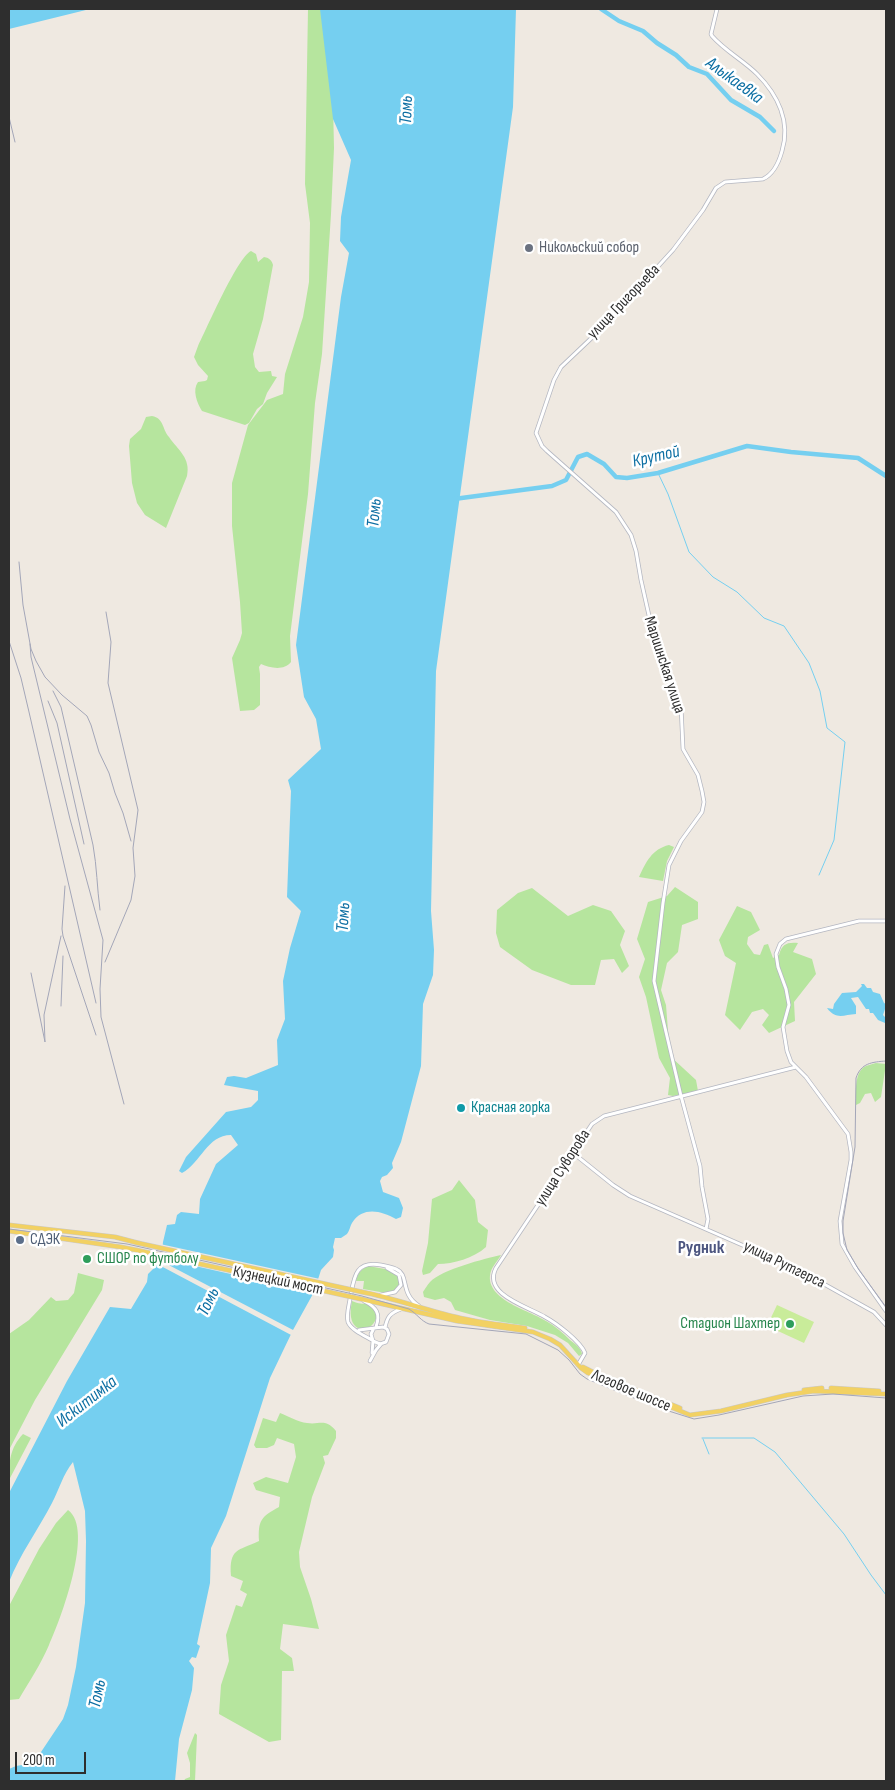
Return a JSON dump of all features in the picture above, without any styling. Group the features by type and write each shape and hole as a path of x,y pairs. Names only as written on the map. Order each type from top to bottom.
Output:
{"main road":[{"name":"улица Григорьева","path":"537,436 537,430 554,380 561,367 600,330 664,260 703,210 716,188 725,182 763,179 774,171 786,137 785,120 765,83 711,34 717,9"},
{"name":"Мариинская улица","path":"537,436 546,451 616,512 631,535 652,629 681,706 683,749 698,775 703,798 702,812 681,841 669,865 654,981 681,1096 700,1166 708,1219 706,1229"},
{"path":"785,1070 789,1066 790,1060 783,1031 789,1005 776,954 780,944 786,939 859,921 886,922"},
{"path":"790,1060 806,1077 848,1134 851,1160 840,1222 842,1244 886,1311 881,1318"},
{"name":"улица Суворова","path":"578,1364 584,1353 580,1346 546,1317 517,1304 501,1292 496,1286 494,1278 496,1268 592,1124 599,1118 796,1067"},
{"name":"улица Рутгерса","path":"573,1153 630,1196 797,1268 874,1312 886,1325"},
{"name":"Кузнецкий мост","path":"9,1225 115,1237 362,1292"},
{"name":"Кузнецкий мост","path":"9,1231 121,1247 361,1299"},
{"path":"381,1344 373,1341 350,1325 348,1316 356,1274 366,1265 382,1266 399,1271 404,1277 409,1298 419,1306"},
{"path":"381,1295 395,1292 400,1288 402,1282 397,1273 382,1266"},
{"name":"Логовое шоссе","path":"362,1292 381,1295 465,1319 542,1332 562,1343 578,1364"},
{"path":"361,1299 377,1310 378,1317 371,1334 373,1341 370,1361 381,1344 386,1342 388,1332 385,1328 390,1314 402,1308"},
{"name":"Логовое шоссе","path":"361,1299 457,1321 533,1332 550,1338 560,1345 588,1373 690,1415 721,1411 814,1391 886,1393"},
{"path":"357,1330 385,1328"}],"green space":[{"path":"308,9 324,9 333,104 334,148 322,354 315,403 308,494 290,636 291,662 281,668 261,664 259,667 260,705 254,710 240,711 232,658 242,633 232,526 232,483 248,425 267,400 283,394 285,374 303,317 309,282 310,223 305,184"},
{"path":"251,251 256,254 258,262 264,257 268,258 273,265 263,319 253,354 255,367 259,372 271,371 272,376 277,377 267,393 263,404 257,409 249,423 245,425 202,411 195,389 198,382 207,380 208,376 198,365 194,357 230,279 245,256"},
{"path":"152,416 161,421 167,434 183,455 188,470 166,528 145,515 137,503 132,483 130,439 141,429 146,417"},
{"path":"669,845 674,847 667,861 663,881 639,877 647,861 654,853"},
{"path":"675,887 698,902 698,919 682,925 678,952 667,963 661,990 666,1005 670,1056 696,1080 698,1091 673,1096 668,1095 670,1078 659,1058 646,997 639,977 645,959 637,939 648,902 667,896"},
{"path":"532,888 568,916 593,905 611,911 625,931 620,945 629,966 622,973 614,959 601,960 595,985 571,985 532,970 500,947 496,933 497,910 518,893"},
{"path":"737,906 751,912 760,930 748,937 747,944 754,954 760,955 764,945 768,944 773,958 779,955 786,944 798,943 793,952 812,959 816,974 794,1002 795,1021 769,1033 762,1025 769,1015 763,1009 752,1012 740,1030 725,1015 736,963 725,956 719,940"},
{"path":"876,1063 886,1064 881,1097 875,1102 871,1093 865,1094 860,1103 856,1105 856,1085 859,1074 864,1067"},
{"path":"459,1180 475,1200 478,1222 488,1230 486,1247 463,1260 438,1264 430,1273 423,1275 432,1199 452,1190"},
{"path":"501,1255 491,1271 490,1281 493,1289 509,1302 556,1327 578,1346 582,1354 579,1356 568,1343 555,1335 527,1326 490,1320 455,1310 451,1302 444,1298 435,1300 424,1297 423,1292 436,1277 464,1265"},
{"path":"368,1266 385,1269 397,1274 401,1283 395,1291 386,1293 363,1289 364,1281 356,1281 361,1270"},
{"path":"78,1273 104,1280 102,1290 35,1400 9,1450 9,1334 29,1320 51,1297 56,1301 68,1300 74,1293"},
{"path":"352,1301 371,1306 377,1315 375,1321 368,1328 360,1329 353,1323 351,1317"},
{"name":"Стадион Шахтер","path":"777,1305 814,1322 804,1343 767,1326"},
{"path":"280,1413 304,1422 325,1423 336,1431 336,1438 328,1455 323,1456 325,1463 312,1497 299,1552 300,1567 319,1629 283,1624 280,1649 292,1658 294,1671 282,1671 281,1740 269,1742 219,1714 221,1685 229,1661 226,1635 236,1605 242,1607 247,1594 240,1590 243,1581 231,1576 233,1555 240,1549 259,1541 259,1528 262,1520 279,1507 280,1497 256,1490 253,1483 266,1477 288,1483 296,1457 294,1444 277,1438 274,1445 267,1448 256,1448 254,1445 263,1418 276,1422"},
{"path":"23,1434 31,1438 9,1480 11,1455 15,1444"},
{"path":"68,1510 75,1520 78,1536 77,1555 67,1597 39,1666 19,1699 9,1700 9,1606 39,1549 56,1523"},
{"path":"195,1733 197,1735 195,1781 184,1781 190,1777 190,1763 187,1753"}],"water":[{"path":"9,9 90,9 9,29"},
{"path":"320,9 516,9 513,107 436,671 431,911 434,950 433,975 423,1004 421,1066 401,1142 392,1163 393,1168 380,1181 383,1192 399,1198 403,1208 401,1217 396,1219 378,1212 361,1214 352,1223 347,1234 341,1238 335,1238 333,1257 321,1270 314,1292 270,1378 226,1516 211,1548 210,1583 197,1644 200,1646 196,1658 192,1657 189,1661 194,1668 192,1690 179,1739 175,1781 9,1781 9,1769 28,1764 37,1758 63,1719 68,1705 76,1667 85,1603 86,1541 85,1511 73,1462 9,1582 9,1493 67,1381 110,1307 131,1309 147,1282 148,1274 161,1261 167,1225 175,1224 177,1215 181,1212 199,1214 200,1199 216,1164 238,1145 231,1135 223,1136 210,1144 189,1168 182,1173 179,1171 186,1157 226,1112 251,1107 258,1100 258,1091 224,1085 227,1077 246,1078 278,1065 277,1040 285,1019 283,981 301,911 287,897 291,791 288,780 321,749 316,719 304,697 296,645 341,297 349,253 340,241 341,217 351,160 333,119"},
{"path":"861,984 880,994 886,1004 883,1015 886,1018 885,1023 878,1020 873,1013 870,1013 869,1009 866,1009 858,997 851,998 856,1006 856,1014 837,1015 830,1012 827,1008 833,1009 834,1004 842,993 856,992 862,986"}],"pier":[{"path":"160,1244 320,1279 316,1293 159,1258"},
{"path":"161,1261 295,1331 293,1336 159,1265"}],"waterway":[{"name":"Алыкаевка","path":"601,9 619,21 643,31 689,67 707,74 731,100 760,117 774,131"},
{"name":"Крутой","path":"454,499 552,486 566,480 578,457 587,454 604,464 616,477 627,478 658,473 747,446 858,458 886,476"},
{"path":"658,473 668,494 689,552 713,577 737,592 764,618 784,626 809,663 820,691 827,728 845,742 834,840 819,875"},
{"path":"702,1438 754,1438 775,1452 844,1534 886,1595"},
{"path":"703,1439 709,1454"}],"tram line":[{"path":"886,1061 864,1066 856,1078 855,1147 843,1221 843,1233 847,1250 886,1307"},
{"path":"9,1229 127,1244 362,1296 409,1309 429,1324 526,1334 558,1350 587,1379 656,1407 694,1419 803,1396 833,1394 886,1398"}],"railway":[{"path":"9,117 15,142"},
{"path":"19,562 23,605 31,649 45,677 62,695 87,716 99,752 109,773 131,841"},
{"path":"105,962 131,900 135,876 133,848 138,810 108,683 111,642 106,612"},
{"path":"9,641 21,678 96,1003"},
{"path":"30,644 31,657 70,819 103,940 100,989 101,1017 124,1104"},
{"path":"53,691 61,707 93,845 100,910"},
{"path":"48,701 57,723 84,844"},
{"path":"65,886 63,936 96,1035"},
{"path":"31,973 45,1042 44,1015 61,936"},
{"path":"61,1006 63,956"}],"place":[{"name":"Никольский собор","path":"529,248"},
{"name":"Красная горка","path":"461,1108"},
{"name":"СДЭК","path":"20,1240"},
{"name":"СШОР по футболу","path":"87,1259"},
{"name":"Стадион Шахтер","path":"790,1324"}],"district":[{"name":"Рудник","path":"701,1248"}],"water label":[{"name":"Томь","path":"407,110"},
{"name":"Томь","path":"375,513"},
{"name":"Томь","path":"344,917"},
{"name":"Томь","path":"209,1302"},
{"name":"Искитимка","path":"87,1402"},
{"name":"Томь","path":"98,1694"}]}
